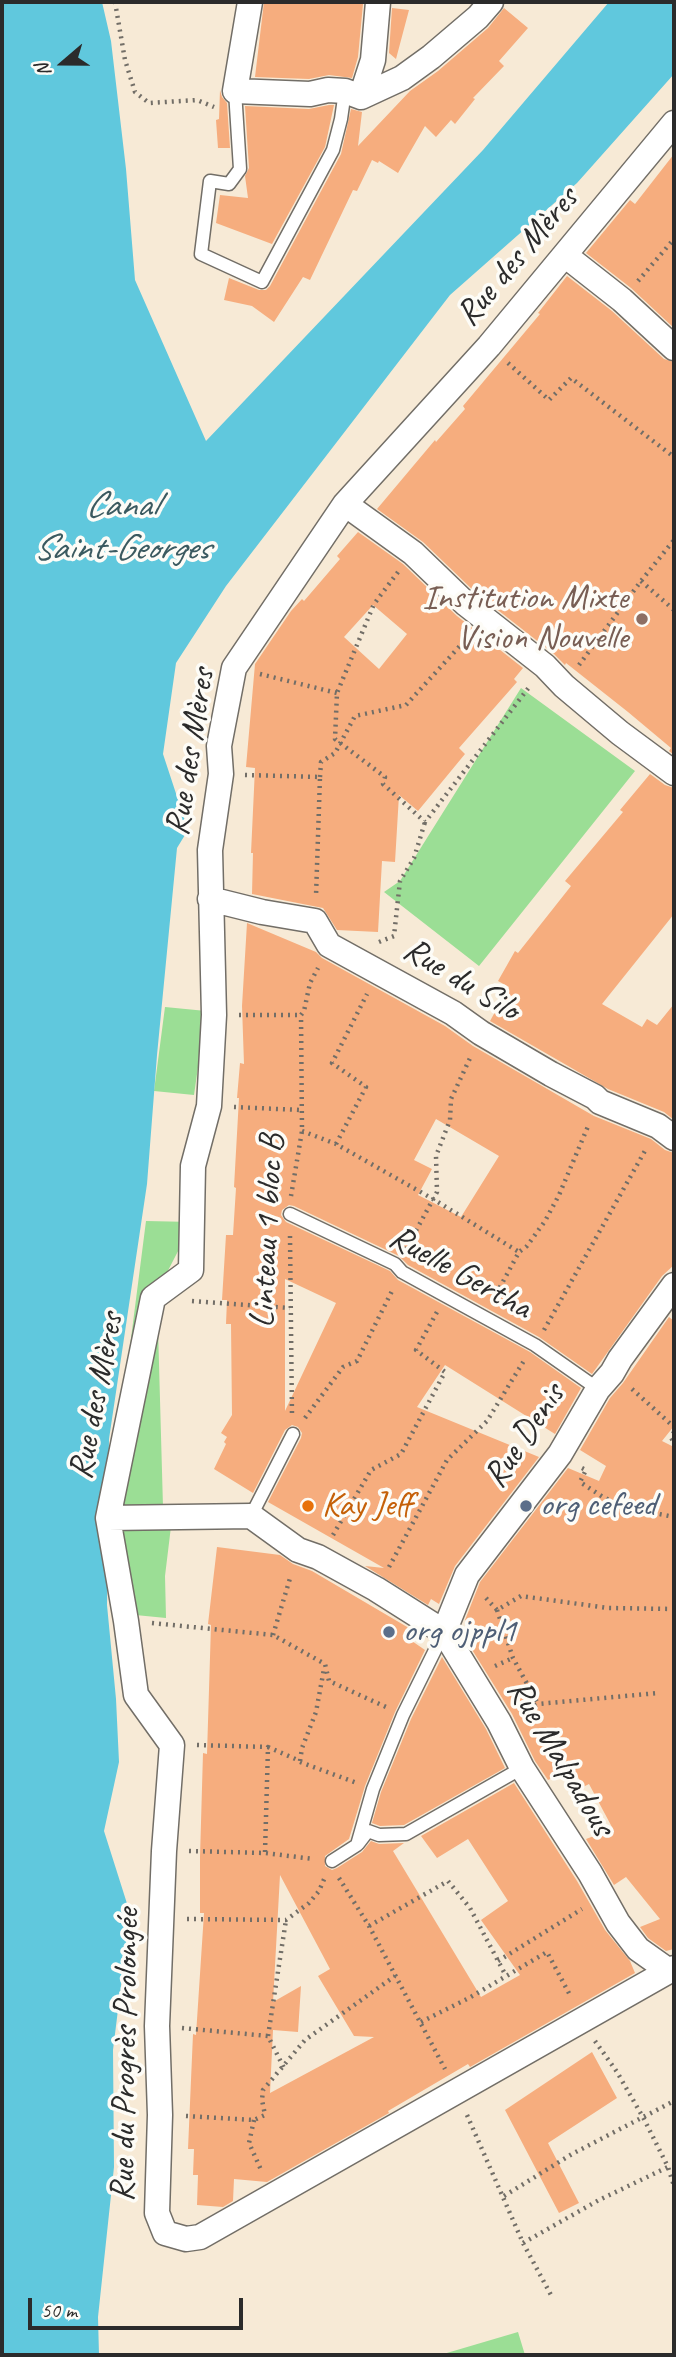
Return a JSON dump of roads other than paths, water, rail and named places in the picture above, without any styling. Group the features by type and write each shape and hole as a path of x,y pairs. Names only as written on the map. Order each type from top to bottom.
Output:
{"street":[{"path":"250,2 235,91 310,94 328,90 353,94 402,78 431,57 491,2"},
{"path":"353,94 373,60 378,2"},
{"name":"Rue des Mères","path":"108,1518 153,1298 191,1270 192,1166 209,1106 214,1015 210,850 221,774 219,746 234,668 345,504 489,346 674,123"},
{"path":"566,256 622,300 674,348"},
{"path":"345,504 413,553 466,604 545,666 564,686 620,733 674,772"},
{"name":"Rue du Silo","path":"210,899 315,921 338,950 453,1013 481,1033 596,1097 600,1102 666,1132"},
{"name":"Rue Denis","path":"444,1632 467,1575 560,1454 605,1381 674,1285"},
{"path":"108,1518 251,1516"},
{"name":"Rue Malpadous","path":"251,1516 308,1554 376,1589 444,1632 499,1722 522,1768 618,1923 638,1949 672,1969"},
{"name":"Rue du Progrès Prolongée","path":"108,1518 136,1695 172,1745 164,1851 157,2026 160,2115 157,2213 165,2233 186,2239 200,2237 672,1969"}],"lane":[{"path":"235,91 240,169 229,184 210,181 201,254 262,282 333,150 341,119 353,94"},
{"name":"Ruelle Gertha","path":"290,1214 398,1268 534,1345 605,1381"},
{"path":"251,1516 293,1434"},
{"path":"357,1845 373,1789 403,1715 444,1632"},
{"path":"332,1861 357,1845 368,1831 379,1835 406,1834 522,1768"}],"water":[{"name":"Canal Saint-Georges","path":"2,2 102,2 111,41 126,169 135,280 206,441 483,150 609,2 674,2 674,74 577,183 450,295 226,586 176,663 163,754 188,830 177,848 147,1184 109,1439 107,1605 119,1762 104,1831 130,1913 113,2050 114,2167 98,2317 99,2355 2,2355"}],"place":[{"name":"Institution Mixte Vision Nouvelle","path":"642,619"},
{"name":"Kay Jeff","path":"308,1506"},
{"name":"org cefeed","path":"526,1506"},
{"name":"org ojppl1","path":"389,1632"}]}
